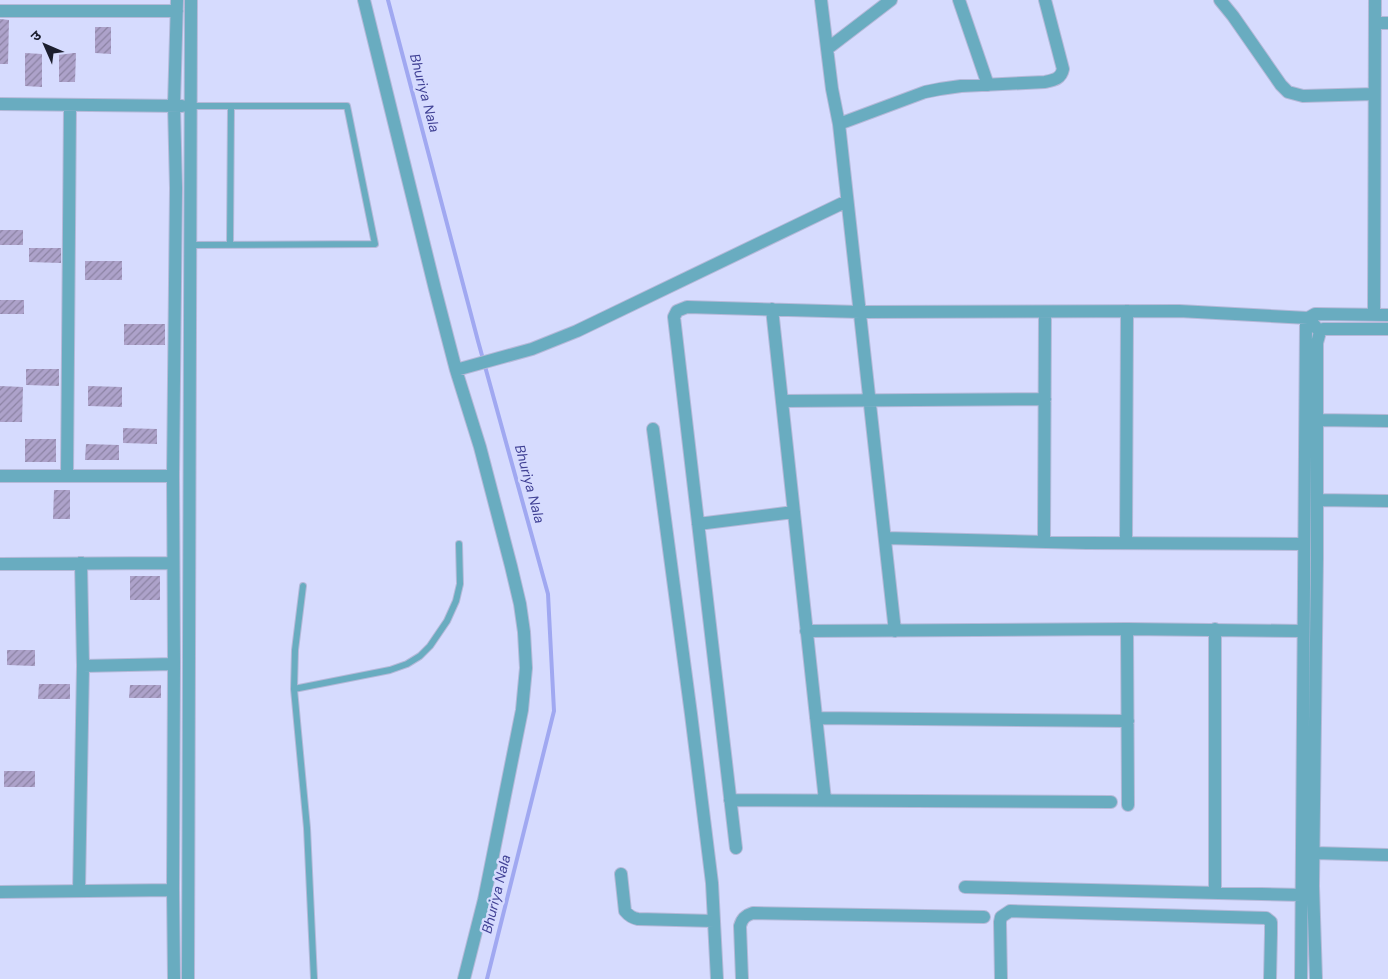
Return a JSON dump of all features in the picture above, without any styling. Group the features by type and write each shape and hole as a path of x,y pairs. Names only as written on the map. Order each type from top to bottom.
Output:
{"street":[{"path":"188,979 191,0"},
{"path":"364,0 435,289 461,369 520,604 526,668 522,710 484,900 464,979"},
{"path":"821,0 839,124 895,631"},
{"path":"827,49 891,0"},
{"path":"959,0 988,85"},
{"path":"839,124 925,92 947,88 1045,82 1060,76 1063,69 1062,61 1045,0"},
{"path":"1220,0 1288,92 1303,96 1374,94"},
{"path":"1374,315 1375,0"},
{"path":"0,11 177,6 174,106 176,188 173,476 174,979"},
{"path":"1375,23 1388,23"},
{"path":"0,104 190,106"},
{"path":"68,476 70,105"},
{"path":"461,369 532,349 577,331 847,201"},
{"path":"736,848 674,317 677,311 687,307 860,312 1179,311 1308,318 1315,314 1388,315"},
{"path":"772,310 825,800"},
{"path":"1126,543 1127,311"},
{"path":"1044,542 1045,312"},
{"path":"1308,318 1320,332"},
{"path":"1301,979 1305,329 1308,318"},
{"path":"1316,979 1314,853 1317,343 1320,332 1323,329 1388,329"},
{"path":"782,401 1045,399"},
{"path":"1317,420 1388,421"},
{"path":"653,429 712,883 717,979"},
{"path":"0,476 173,476"},
{"path":"1317,500 1388,501"},
{"path":"698,524 794,512"},
{"path":"885,538 1044,542 1304,544"},
{"path":"79,891 83,666 81,563"},
{"path":"0,564 173,563"},
{"path":"1127,629 1128,805"},
{"path":"806,631 1215,629 1303,631"},
{"path":"1215,629 1215,894"},
{"path":"83,666 174,664"},
{"path":"816,718 1128,721"},
{"path":"730,800 1111,802"},
{"path":"1314,853 1388,855"},
{"path":"621,874 625,911 632,918 714,921"},
{"path":"965,887 1302,895"},
{"path":"0,892 173,890"},
{"path":"1001,979 1000,922 1001,917 1010,911 1266,918 1270,922 1271,928 1270,979"},
{"path":"742,979 740,926 741,921 748,914 984,917"}],"lane":[{"path":"190,106 347,106 375,244 190,245"},
{"path":"230,245 231,106"},
{"path":"294,689 390,670 407,664 420,656 430,646 447,621 456,601 460,584 459,544"},
{"path":"303,586 294,689 307,828 314,979"}],"building":[{"path":"0,19 9,20 8,64 0,64"},
{"path":"95,27 111,27 111,54 95,53"},
{"path":"25,53 42,54 42,87 25,86"},
{"path":"59,53 76,53 75,82 59,82"},
{"path":"0,230 23,230 23,245 0,245"},
{"path":"29,248 61,248 61,263 29,262"},
{"path":"85,261 122,261 122,280 85,280"},
{"path":"0,300 24,300 24,314 0,314"},
{"path":"124,324 165,324 165,345 124,345"},
{"path":"26,369 59,369 59,386 26,385"},
{"path":"0,386 23,387 22,422 0,422"},
{"path":"88,386 122,387 122,407 88,406"},
{"path":"123,428 157,429 157,444 123,443"},
{"path":"25,439 56,439 56,462 25,462"},
{"path":"86,444 119,445 119,460 85,460"},
{"path":"54,490 70,490 70,519 53,519"},
{"path":"130,576 160,576 160,600 130,600"},
{"path":"7,650 35,650 35,666 7,665"},
{"path":"39,684 70,684 70,699 38,699"},
{"path":"130,685 161,685 161,698 129,698"},
{"path":"4,771 35,771 35,787 4,787"}],"waterway":[{"name":"Bhuriya Nala","path":"388,0 478,341 548,594 554,711 487,979"}]}
